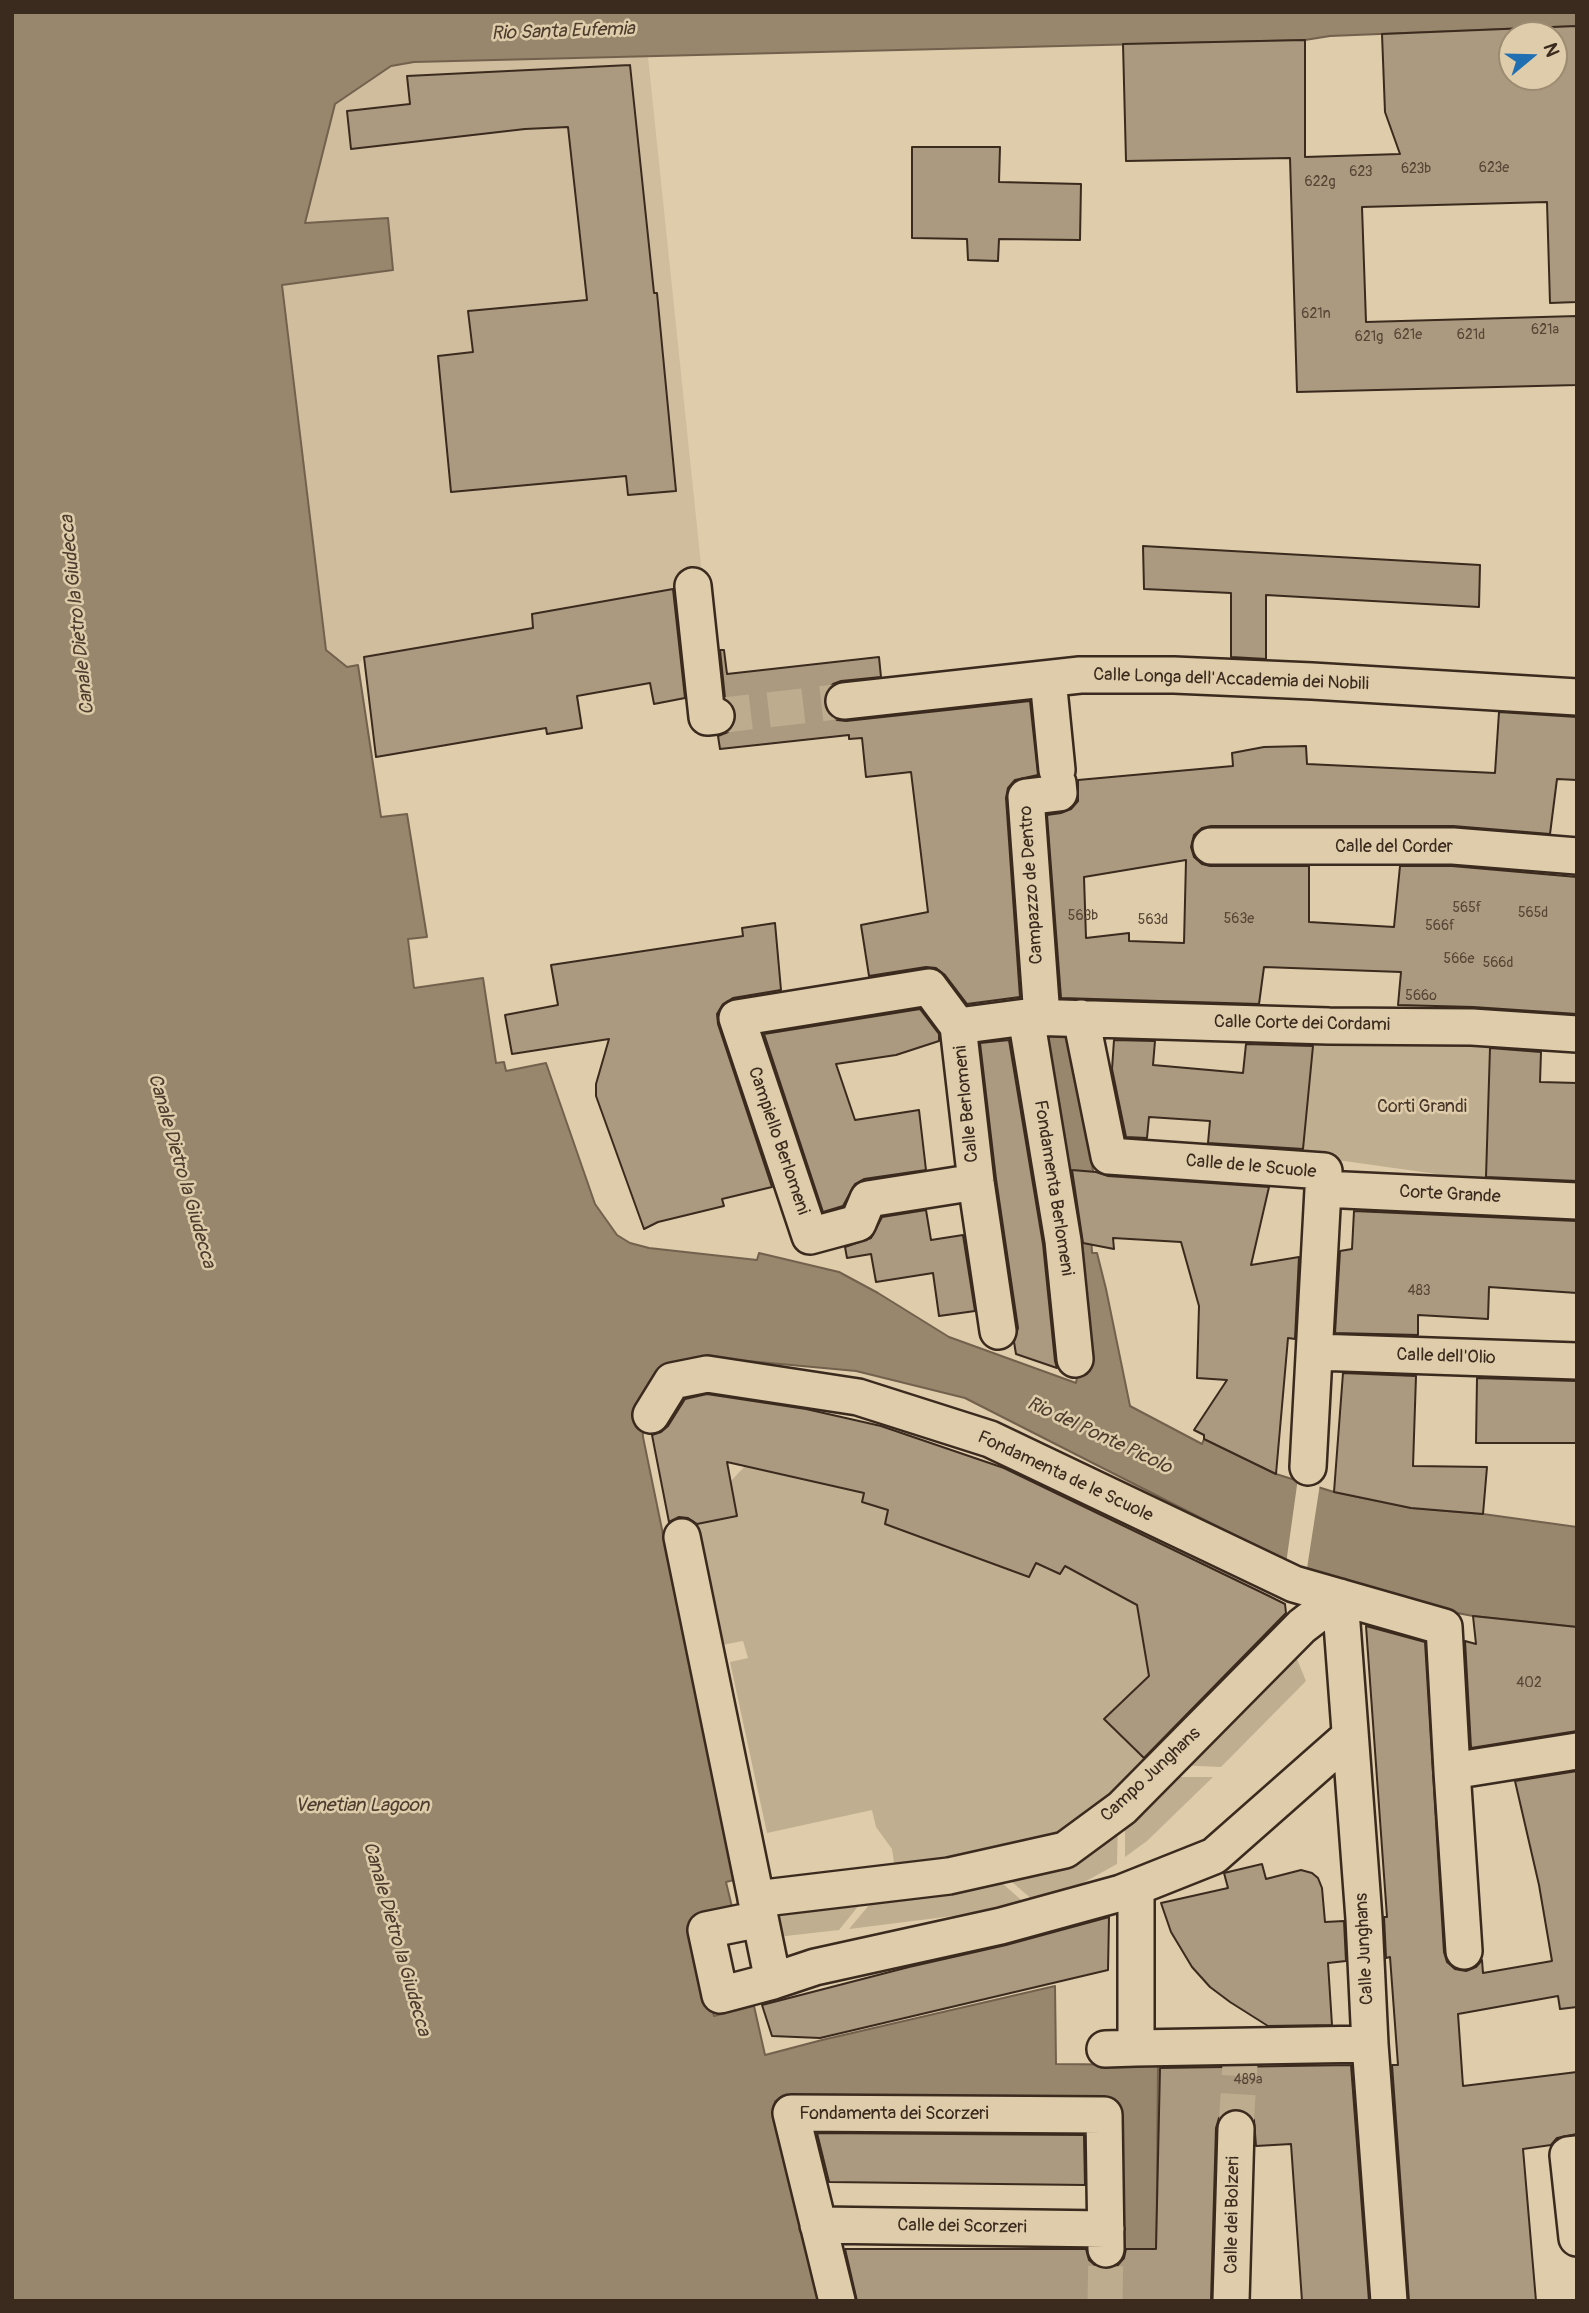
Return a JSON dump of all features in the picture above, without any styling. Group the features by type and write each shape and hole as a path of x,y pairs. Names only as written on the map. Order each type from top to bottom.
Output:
{"street":[{"path":"693,586 707,717 716,716"},
{"name":"Calle Longa dell'Accademia dei Nobili","path":"844,701 1080,676 1174,675 1457,688 1577,697"},
{"name":"Campazzo de Dentro","path":"1034,1017 1026,797 1059,793 1048,679"},
{"name":"Calle del Corder","path":"1211,846 1453,846 1577,856"},
{"name":"Campiello Berlomeni","path":"838,1228 810,1236 737,1018 929,988 958,1026"},
{"name":"Calle Corte dei Cordami","path":"958,1026 1034,1017 1329,1026 1472,1027 1577,1034"},
{"name":"Fondamenta Berlomeni","path":"1034,1017 1063,1241 1075,1359"},
{"name":"Calle de le Scuole","path":"1081,1018 1108,1156 1324,1171 1308,1467"},
{"name":"Calle Berlomeni","path":"958,1026 976,1182 998,1331"},
{"name":"Calle Berlomeni","path":"838,1228 858,1223 868,1199 976,1182"},
{"name":"Corte Grande","path":"1323,1189 1577,1200"},
{"name":"Calle dell'Olio","path":"1315,1352 1577,1361"},
{"name":"Fondamenta de le Scuole","path":"651,1415 672,1381 707,1374 858,1397 990,1440 1294,1584 1444,1627 1452,1771"},
{"path":"682,1537 773,1981 816,1967 1001,1926 1136,1889 1214,1856 1350,1736"},
{"name":"Calle Junghans","path":"1340,1597 1388,2301"},
{"name":"Campo Junghans","path":"773,1981 720,1995 706,1930 758,1909 948,1876 1065,1850 1122,1808 1302,1626 1340,1597"},
{"path":"1464,1951 1452,1771 1577,1751"},
{"path":"1136,1889 1120,2048 1240,2056 1370,2044"},
{"name":"Fondamenta dei Scorzeri","path":"837,2301 791,2113 1104,2115 1106,2239"},
{"name":"Calle dei Bolzeri","path":"1231,2301 1240,2147"},
{"path":"1572,2155 1577,2238"},
{"name":"Calle dei Scorzeri","path":"818,2225 1106,2239"}],"shaded area":[{"path":"648,57 703,584 532,614 533,628 364,657 358,665 347,667 326,650 282,284 393,270 305,224 335,104 391,66 414,62"}],"green space":[{"name":"Corti Grandi","path":"1313,1040 1490,1047 1486,1181 1302,1155"},
{"path":"745,1466 864,1493 863,1503 888,1510 932,1541 1028,1577 1036,1563 1060,1574 1065,1566 1124,1598 1133,1595 1145,1614 1139,1619 1146,1661 1154,1663 1147,1686 1138,1686 1105,1719 1153,1767 1052,1847 896,1875 892,1849 876,1827 872,1810 767,1833 730,1662 748,1658 743,1641 722,1645 697,1524 737,1516 731,1481"},
{"path":"1292,1647 1306,1681 1221,1767 1174,1765"},
{"path":"1164,1777 1213,1777 1147,1841 1125,1857 1125,1815"},
{"path":"1118,1821 1117,1864 1079,1885 1034,1901 1005,1876"},
{"path":"995,1877 1026,1904 1009,1909 849,1929 880,1892"},
{"path":"869,1893 839,1930 777,1937 773,1906"}],"water":[{"name":"Venetian Lagoon","path":"12,12 1577,12 1577,26 1568,26 1568,21 1498,21 1498,29 1330,36 1305,40 414,62 391,66 335,104 305,223 388,218 393,270 282,285 326,650 347,667 358,665 381,817 407,814 427,937 408,939 414,988 483,978 496,1063 504,1062 506,1071 546,1063 595,1204 617,1235 630,1243 649,1248 757,1260 759,1253 839,1272 949,1337 1076,1383 1080,1360 1036,1037 1070,1035 1093,1171 1092,1253 1097,1253 1106,1289 1130,1406 1202,1444 1204,1439 1276,1474 1334,1492 1411,1508 1483,1514 1577,1527 1577,1627 1473,1616 1373,1597 1313,1575 965,1398 856,1371 715,1358 642,1420 643,1437 734,1880 726,1882 733,1911 694,1921 714,2016 754,2006 765,2055 1055,1986 1056,2064 1158,2065 1156,2301 1115,2301 1116,2105 775,2101 825,2301 12,2301"}],"pier":[{"path":"1298,1478 1320,1484 1306,1575 1286,1564"}],"building":[{"path":"1568,26 1577,26 1577,302 1550,303 1547,202 1362,207 1366,322 1577,316 1577,385 1297,392 1290,158 1126,161 1123,44 1305,40 1305,157 1400,154 1385,112 1382,34 1498,29 1498,91 1568,91"},
{"path":"630,65 654,293 657,293 676,491 628,495 626,476 451,492 438,356 473,352 468,311 587,300 568,127 525,129 351,149 347,111 410,104 407,76"},
{"path":"912,147 1000,147 999,182 1081,184 1080,240 999,239 998,261 968,260 967,239 912,238"},
{"path":"1143,546 1480,565 1479,607 1266,595 1266,659 1231,657 1231,593 1144,589"},
{"path":"673,589 685,698 654,704 650,683 577,696 582,728 547,734 546,728 376,757 364,657 533,628 532,614"},
{"path":"720,650 724,650 727,674 879,657 881,677 841,681 833,684 826,692 824,704 828,713 837,720 1030,701 1038,775 1015,780 1008,788 1006,798 1020,997 967,1004 945,975 936,968 926,967 869,976 861,925 928,912 911,772 866,777 862,738 849,739 849,735 720,749 718,736 728,732 735,723 736,714 733,705 725,698"},
{"path":"1499,712 1577,717 1577,780 1557,779 1550,834 1453,826 1211,826 1202,828 1194,835 1191,847 1194,857 1202,864 1210,866 1309,866 1309,922 1394,927 1400,866 1452,866 1577,877 1577,1014 1398,1005 1401,972 1264,967 1259,1004 1061,998 1047,815 1071,809 1078,801 1078,780 1233,766 1232,753 1264,747 1306,746 1307,764 1495,773","holes":["1186,860 1184,943 1129,941 1129,933 1086,938 1084,877"]},
{"path":"775,923 781,990 733,998 723,1004 717,1014 772,1187 722,1199 724,1206 658,1222 644,1229 596,1096 596,1084 609,1039 512,1054 505,1015 558,1005 551,965 743,936 742,928"},
{"path":"920,1009 939,1034 939,1041 896,1055 836,1064 855,1120 919,1110 926,1170 864,1179 855,1184 843,1206 823,1212 764,1034"},
{"path":"1009,1040 1043,1244 1057,1368 1016,1354 1014,1342 1018,1328 996,1179 980,1043"},
{"path":"1114,1040 1155,1041 1153,1065 1243,1073 1246,1044 1313,1046 1303,1149 1208,1143 1210,1121 1149,1117 1147,1138 1126,1137 1112,1069"},
{"path":"1490,1048 1541,1052 1540,1082 1577,1083 1577,1181 1486,1177"},
{"path":"1072,1170 1108,1176 1269,1187 1251,1265 1299,1257 1295,1339 1288,1338 1276,1474 1204,1439 1204,1435 1194,1430 1227,1380 1197,1378 1199,1306 1181,1242 1113,1238 1114,1249 1083,1243"},
{"path":"926,1210 931,1240 963,1235 975,1311 939,1316 933,1273 876,1282 871,1254 847,1258 845,1247 871,1238 882,1217"},
{"path":"1354,1211 1577,1221 1577,1293 1489,1287 1488,1319 1418,1315 1418,1335 1335,1333 1340,1251 1352,1249"},
{"path":"1343,1373 1416,1376 1413,1466 1487,1467 1483,1514 1411,1508 1334,1492"},
{"path":"1477,1378 1577,1381 1577,1443 1476,1443"},
{"path":"707,1394 806,1409 881,1426 1004,1468 1285,1604 1286,1613 1144,1758 1104,1719 1149,1676 1137,1605 1065,1566 1060,1574 1036,1563 1029,1577 885,1524 888,1510 862,1502 864,1493 727,1462 737,1516 697,1524 688,1518 679,1517 669,1522 652,1435 668,1426 685,1399"},
{"path":"1473,1616 1577,1627 1577,1731 1471,1748 1465,1641 1476,1644"},
{"path":"1366,1626 1425,1642 1444,1952 1447,1962 1455,1969 1466,1971 1476,1967 1482,1960 1483,1973 1552,1961 1539,1885 1515,1781 1577,1771 1577,2007 1560,2009 1558,1996 1458,2014 1463,2086 1577,2072 1577,2134 1557,2138 1551,2145 1523,2149 1536,2301 1409,2301 1392,2065 1398,2065 1390,1957 1386,1958 1384,1917 1387,1917"},
{"path":"1262,1864 1266,1879 1301,1870 1312,1873 1318,1878 1322,1888 1325,1922 1344,1921 1346,1961 1328,1963 1332,2025 1268,2026 1210,1987 1192,1967 1171,1932 1161,1903 1228,1888 1224,1873"},
{"path":"1109,1917 1108,1970 820,2038 772,2036 762,2005 1006,1945"},
{"path":"1351,2065 1369,2301 1302,2301 1291,2144 1256,2146 1254,2120 1246,2112 1236,2109 1227,2111 1219,2118 1216,2128 1211,2301 857,2301 845,2249 1086,2249 1089,2260 1097,2267 1106,2269 1117,2266 1124,2258 1126,2249 1156,2249 1160,2068"},
{"path":"817,2133 1084,2135 1085,2185 829,2182"}],"tunnel":[{"path":"716,716 844,701"},
{"path":"1236,2129 1240,2064"},
{"path":"1105,2301 1106,2249"}],"water label":[{"name":"Rio Santa Eufemia","path":"563,32"},
{"name":"Canale Dietro la Giudecca","path":"78,615"},
{"name":"Canale Dietro la Giudecca","path":"181,1171"},
{"name":"Rio del Ponte Picolo","path":"1099,1436"},
{"name":"Canale Dietro la Giudecca","path":"396,1939"}]}
